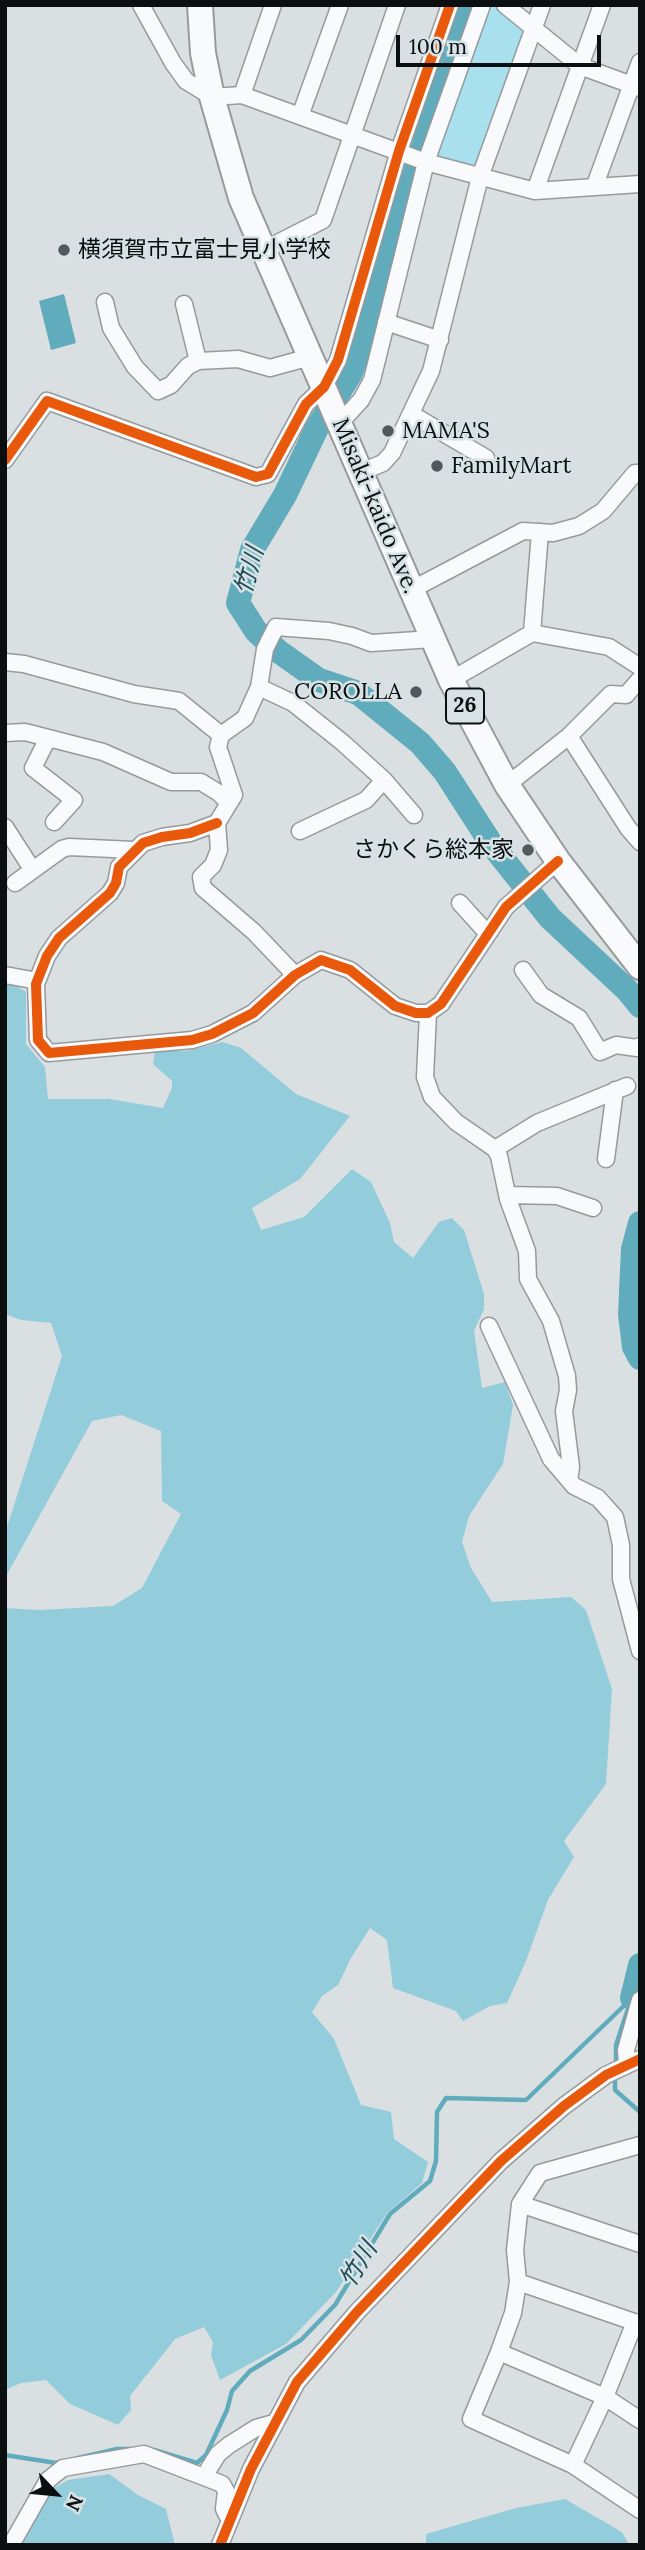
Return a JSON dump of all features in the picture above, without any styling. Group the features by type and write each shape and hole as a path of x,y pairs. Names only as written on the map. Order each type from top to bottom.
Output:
{"main road":[{"name":"Misaki-kaido Ave.","path":"200,5 203,53 212,97 241,198 451,680 507,785 558,861 640,967"}],"street":[{"path":"141,5 186,81 212,97 242,95 426,162 535,191 640,184"},
{"path":"242,95 273,5"},
{"path":"300,116 340,5"},
{"path":"262,251 323,220 397,5"},
{"path":"5,460 47,401 257,477 268,474 306,404 324,387 338,360 399,151 450,5"},
{"path":"338,421 361,400 372,380 426,162 482,5"},
{"path":"505,5 580,66 636,86"},
{"path":"361,472 383,463 392,453 431,371 480,177 542,5"},
{"path":"535,191 602,5"},
{"path":"595,186 636,86 640,62"},
{"path":"105,302 111,328 135,367 158,390 171,385 188,366 198,361 238,359 270,368 310,357"},
{"path":"184,304 198,361"},
{"path":"386,322 440,341"},
{"path":"411,414 486,458"},
{"path":"411,590 523,531 553,533 579,526 603,511 635,473 640,473"},
{"path":"532,633 540,532"},
{"path":"295,975 254,932 203,888 201,877 213,865 219,850 217,823 234,795 218,747 221,735 244,718 259,687 265,649 276,627 329,631 371,643 433,639"},
{"path":"451,680 532,633 609,647 640,667"},
{"path":"5,662 24,664 134,694 179,701 221,735"},
{"path":"507,785 569,736 611,694 626,695 640,679"},
{"path":"259,687 293,703 384,780 414,815"},
{"path":"5,733 25,732 103,752 171,782 201,782 229,803"},
{"path":"569,736 628,828 640,842"},
{"path":"48,738 33,768 74,800 54,822"},
{"path":"300,831 366,800 384,780"},
{"path":"217,823 190,833 143,843 119,867 117,883 110,893 59,938 47,956 36,984 38,1040 49,1053 192,1040 212,1034 253,1013 295,975 321,960 350,970 396,1006 416,1013 428,1013 441,1004 506,907 558,861"},
{"path":"5,827 32,869"},
{"path":"15,883 62,849 69,847 134,850"},
{"path":"460,903 488,934"},
{"path":"523,970 541,995 579,1018 600,1052 616,1045 640,1046"},
{"path":"5,975 32,980 36,984"},
{"path":"428,1013 425,1077 432,1097 456,1122 495,1149 502,1165 507,1195 527,1251 528,1279 551,1321 567,1376 568,1390 564,1411 571,1467 569,1480"},
{"path":"495,1149 537,1123 621,1088 606,1159"},
{"path":"507,1195 557,1196 593,1208"},
{"path":"489,1326 551,1459 574,1486 598,1498 615,1517 621,1545 621,1579 640,1651"},
{"path":"220,2545 229,2519 274,2423 297,2382 357,2312 492,2170 564,2106 606,2075 633,2062 626,2050 640,2000"},
{"path":"640,2145 540,2173 520,2204 515,2250 518,2282 513,2313 471,2419 573,2465 640,2510"},
{"path":"520,2204 640,2244"},
{"path":"518,2282 637,2323 573,2465"},
{"path":"499,2352 605,2397 640,2420"},
{"path":"205,2475 218,2454 229,2445 257,2428 274,2423"},
{"path":"11,2545 48,2480 63,2468 144,2454 205,2475 222,2484 226,2491 224,2509 229,2519"}],"shaded area":[{"path":"482,5 505,5 534,28 480,177 426,162"},
{"path":"64,294 76,343 51,350 39,301"},
{"path":"6,979 26,992 26,1044 45,1067 48,1099 109,1099 163,1108 172,1088 172,1081 153,1064 155,1051 186,1051 223,1042 241,1048 296,1094 350,1116 300,1179 252,1208 261,1230 304,1217 352,1169 371,1182 390,1223 394,1242 413,1258 439,1222 452,1218 464,1230 484,1294 484,1309 474,1331 482,1388 505,1382 513,1405 503,1464 469,1516 462,1542 471,1568 492,1602 571,1597 586,1610 612,1689 606,1784 564,1841 574,1857 548,1900 526,1961 507,2003 490,2006 463,2021 456,2011 393,1988 387,1940 370,1928 338,1985 322,1996 312,2012 334,2039 361,2105 391,2112 394,2139 428,2162 422,2183 387,2213 336,2292 286,2344 220,2380 211,2355 213,2342 204,2327 175,2339 130,2396 131,2410 118,2425 70,2404 46,2380 21,2383 5,2390 5,1608 39,1610 113,1606 142,1588 181,1514 162,1501 161,1431 121,1415 92,1421 5,1578 5,1533 62,1356 51,1323 21,1320 5,1314"},
{"path":"109,2474 138,2495 166,2509 175,2545 18,2545 43,2495 68,2480"},
{"path":"565,2499 622,2532 629,2545 426,2545 426,2534 516,2508"}],"waterway":[{"name":"竹川","path":"469,5 408,194 377,301 351,373 317,428 285,495 252,550 238,603 256,631 278,651 319,680 358,693 420,743 445,772 492,845 550,918 627,990 640,1006"},
{"name":"竹川","path":"640,1223 633,1249 630,1314 634,1347 640,1358"},
{"name":"竹川","path":"632,1998 640,1965"},
{"name":"竹川","path":"154,2450 197,2463 206,2455 227,2410 232,2391 250,2371 301,2340 335,2305 390,2214 430,2181 436,2161 437,2112 446,2098 526,2100 632,1998"},
{"path":"616,2066 616,2045 631,2000"},
{"path":"615,2075 615,2090 640,2112"},
{"name":"竹川","path":"78,2458 117,2449 131,2449"},
{"name":"竹川","path":"5,2455 56,2463 62,2461"}],"cycle path":[{"path":"5,460 47,401 256,477 268,474 306,404 324,387 338,360 399,151 450,5"},
{"path":"217,823 190,833 143,843 119,867 116,883 110,893 59,938 47,956 36,984 38,1040 49,1053 192,1040 212,1034 253,1013 295,975 321,960 350,970 395,1006 416,1013 428,1013 441,1004 506,907 558,861"},
{"path":"220,2545 251,2469 297,2382 357,2312 501,2161 564,2106 606,2075 640,2059"}],"place":[{"name":"横須賀市立富士見小学校","path":"64,250"},
{"name":"MAMA'S","path":"388,431"},
{"name":"FamilyMart","path":"437,466"},
{"name":"COROLLA","path":"416,692"},
{"name":"さかくら総本家","path":"528,850"}]}
